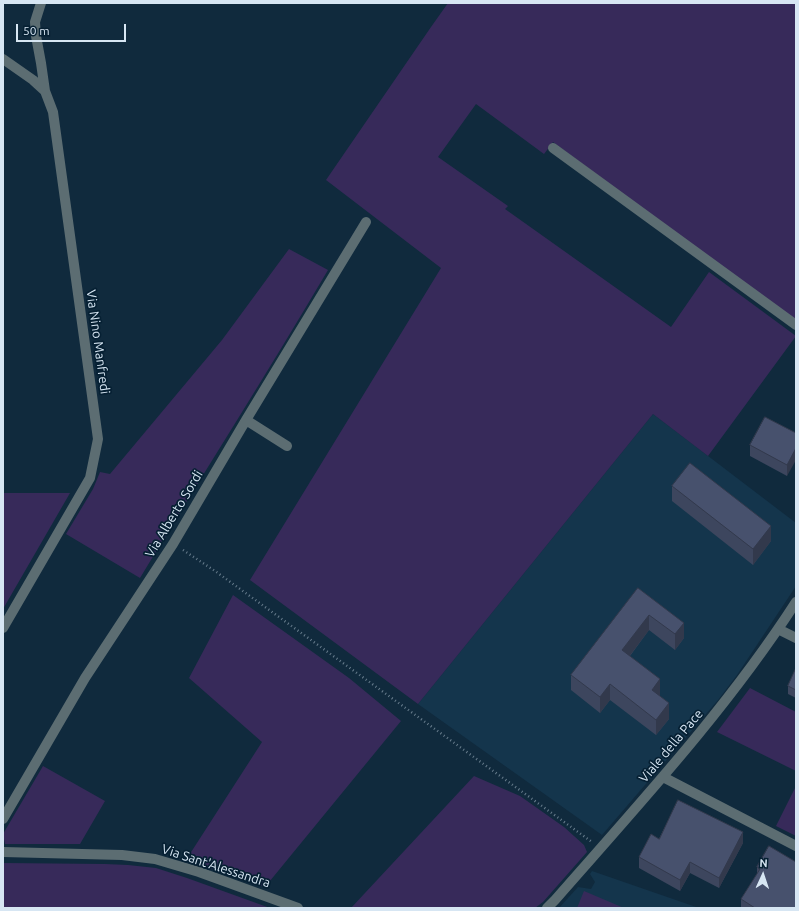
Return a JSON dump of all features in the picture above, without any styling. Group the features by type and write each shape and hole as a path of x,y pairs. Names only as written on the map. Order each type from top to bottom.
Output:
{"street":[{"path":"41,3 35,22 45,91"},
{"name":"Via Nino Manfredi","path":"3,59 33,80 45,91 53,112 98,439 90,478 3,628"},
{"path":"553,148 796,325"},
{"name":"Via Alberto Sordi","path":"3,819 85,678 172,544 366,222"},
{"path":"246,420 287,446"},
{"name":"Viale della Pace","path":"551,905 663,777 736,688 796,602"},
{"path":"778,629 796,638"},
{"path":"663,777 796,846"},
{"name":"Via Sant'Alessandra","path":"3,852 122,855 155,859 199,872 298,908"}],"path":[{"path":"172,544 215,571 601,848"}],"shaded area":[{"path":"448,3 796,3 796,323 553,142 544,154 476,104 438,157 508,206 505,209 671,327 709,272 796,336 708,456 653,414 418,704 250,580 441,268 326,180"},
{"path":"289,249 328,270 282,348 140,578 66,534 93,489 100,472 110,474 222,340"},
{"path":"653,414 796,523 796,586 737,675 718,700 602,835 418,704"},
{"path":"3,493 70,493 3,609"},
{"path":"233,595 349,678 401,721 265,887 186,860 262,742 189,678"},
{"path":"750,688 796,712 796,771 717,732"},
{"path":"43,766 105,801 80,844 5,844 3,834"},
{"path":"474,776 520,796 564,827 584,845 587,852 543,902 535,908 351,908"},
{"path":"796,786 796,836 776,826"},
{"path":"3,863 105,864 156,868 270,908 3,908"},
{"path":"592,871 699,908 559,908 578,887 591,889 595,882 590,874"},
{"path":"584,891 624,908 577,908"}],"building":[{"path":"765,417 796,433 796,448 787,465 750,445"},
{"path":"690,463 771,526 753,549 672,486"},
{"path":"638,588 684,623 675,634 649,615 622,650 660,679 652,690 669,703 656,720 610,684 600,697 571,675"},
{"path":"796,668 796,690 788,686"},
{"path":"678,800 743,832 719,878 690,862 680,880 639,857 651,834 659,839"},
{"path":"769,846 796,862 796,908 755,908 741,899 760,869 757,867"}]}
